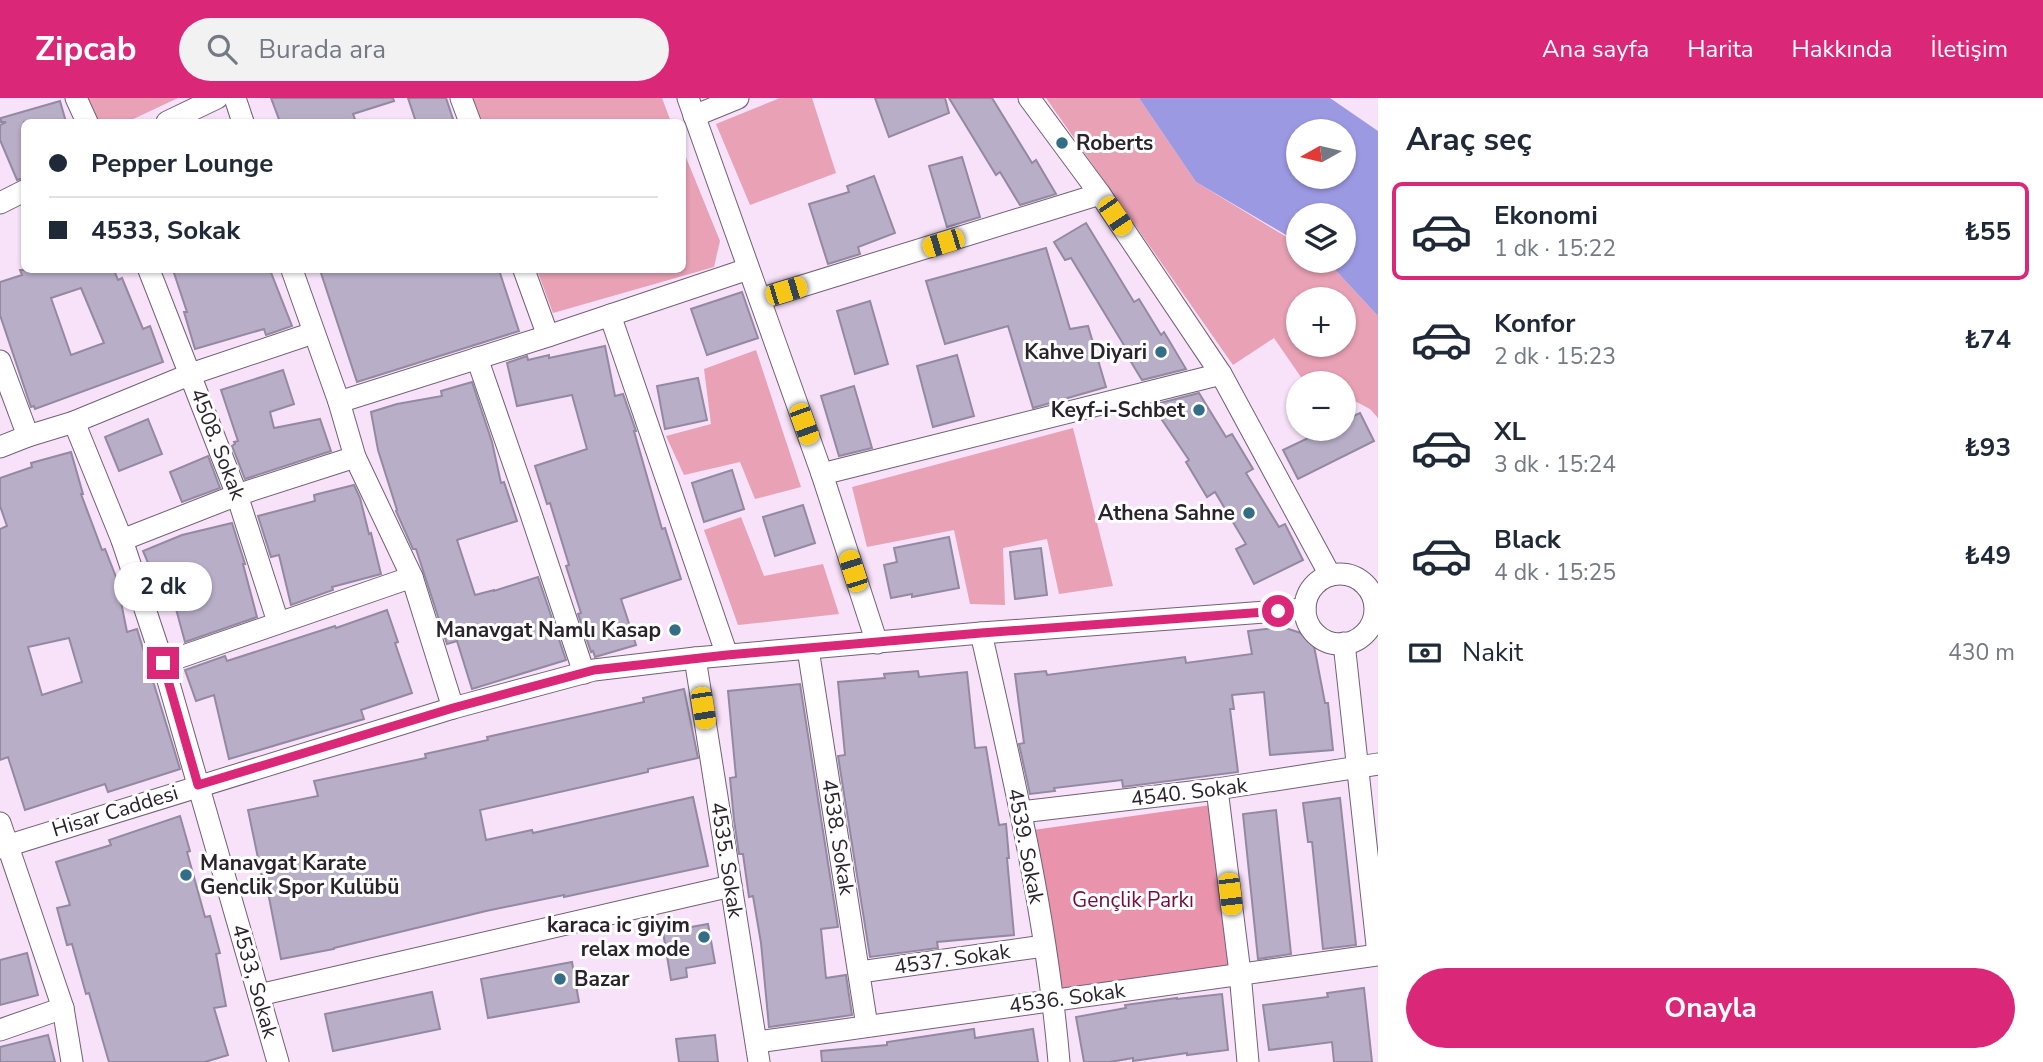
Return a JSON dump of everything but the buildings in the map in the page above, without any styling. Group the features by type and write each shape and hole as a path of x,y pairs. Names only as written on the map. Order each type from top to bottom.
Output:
{"street":[{"path":"76,98 86,119"},
{"path":"173,119 218,98"},
{"path":"235,98 242,119"},
{"path":"461,98 469,119"},
{"path":"738,98 691,107 822,474 877,643"},
{"path":"1028,98 1100,194 1221,374 1330,575"},
{"path":"0,203 21,192"},
{"path":"760,299 1100,194"},
{"path":"339,402 748,269"},
{"name":"4508. Sokak","path":"150,273 237,495 278,622"},
{"path":"293,273 339,402 355,457 412,577 453,708"},
{"path":"525,273 548,336"},
{"path":"610,315 727,655"},
{"path":"0,447 74,422 191,374 313,333"},
{"path":"477,358 584,673"},
{"path":"0,361 29,436"},
{"path":"822,474 1221,374"},
{"name":"4533, Sokak","path":"74,422 122,540 163,663 278,1062"},
{"path":"122,540 237,495 355,457"},
{"path":"1345,574 1373,587 1376,613 1361,637 1344,643 1326,641 1318,636 1307,622 1307,595 1318,581 1330,575 1345,574"},
{"path":"163,663 412,577"},
{"name":"Hisar Caddesi","path":"4,847 453,708 594,670 695,658 981,633 1305,609"},
{"name":"4539. Sokak","path":"981,633 1021,812 1054,1000 1059,1062"},
{"path":"1344,643 1368,766 1378,955"},
{"name":"4538. Sokak","path":"808,649 867,1026"},
{"name":"4535. Sokak","path":"695,658 758,1052"},
{"name":"4540. Sokak","path":"1021,812 1217,789 1368,766"},
{"path":"1217,789 1248,1062"},
{"path":"0,823 4,847 63,1008 72,1062"},
{"path":"259,995 732,886"},
{"name":"4537. Sokak","path":"860,972 1044,946"},
{"name":"4536. Sokak","path":"758,1052 867,1026 1378,955"},
{"path":"0,1030 63,1008"}],"shaded area":[{"path":"88,98 178,98 133,119 98,119"},
{"path":"473,98 662,98 670,119 481,119"},
{"path":"780,98 812,98 836,173 750,205 716,124"},
{"path":"1046,98 1139,98 1196,182 1286,237 1286,273 1338,273 1351,287 1286,287 1286,355 1274,338 1233,365"},
{"path":"1139,98 1330,98 1378,131 1378,316 1356,292 1356,287 1351,287 1338,273 1356,273 1356,203 1286,203 1286,235 1196,182"},
{"path":"686,157 720,241 714,267 553,313 538,273 686,273"},
{"path":"1356,292 1378,316 1378,418 1370,409 1356,402 1356,371 1297,371 1287,357 1356,357"},
{"path":"756,350 801,487 755,499 740,462 684,475 666,436 711,424 704,369"},
{"path":"1073,428 1113,586 1059,594 1047,539 1003,548 1005,605 970,604 954,530 867,547 852,487"},
{"path":"741,517 764,576 823,564 839,614 738,625 704,530"}],"green space":[{"name":"Gençlik Parkı","path":"1211,805 1233,970 1055,994 1033,830"}],"place":[{"name":"Roberts","path":"1062,143"},
{"name":"Kahve Diyari","path":"1161,352"},
{"name":"Keyf-i-Schbet","path":"1199,410"},
{"name":"Athena Sahne","path":"1249,513"},
{"name":"Manavgat Namlı Kasap","path":"675,630"},
{"name":"Manavgat Karate Genclik Spor Kulübü","path":"186,875"},
{"name":"karaca ic giyim relax mode","path":"704,937"},
{"name":"Bazar","path":"560,979"}],"route":[{"path":"163,663 198,785 453,708 594,670 695,658 981,633 1278,611"}]}
